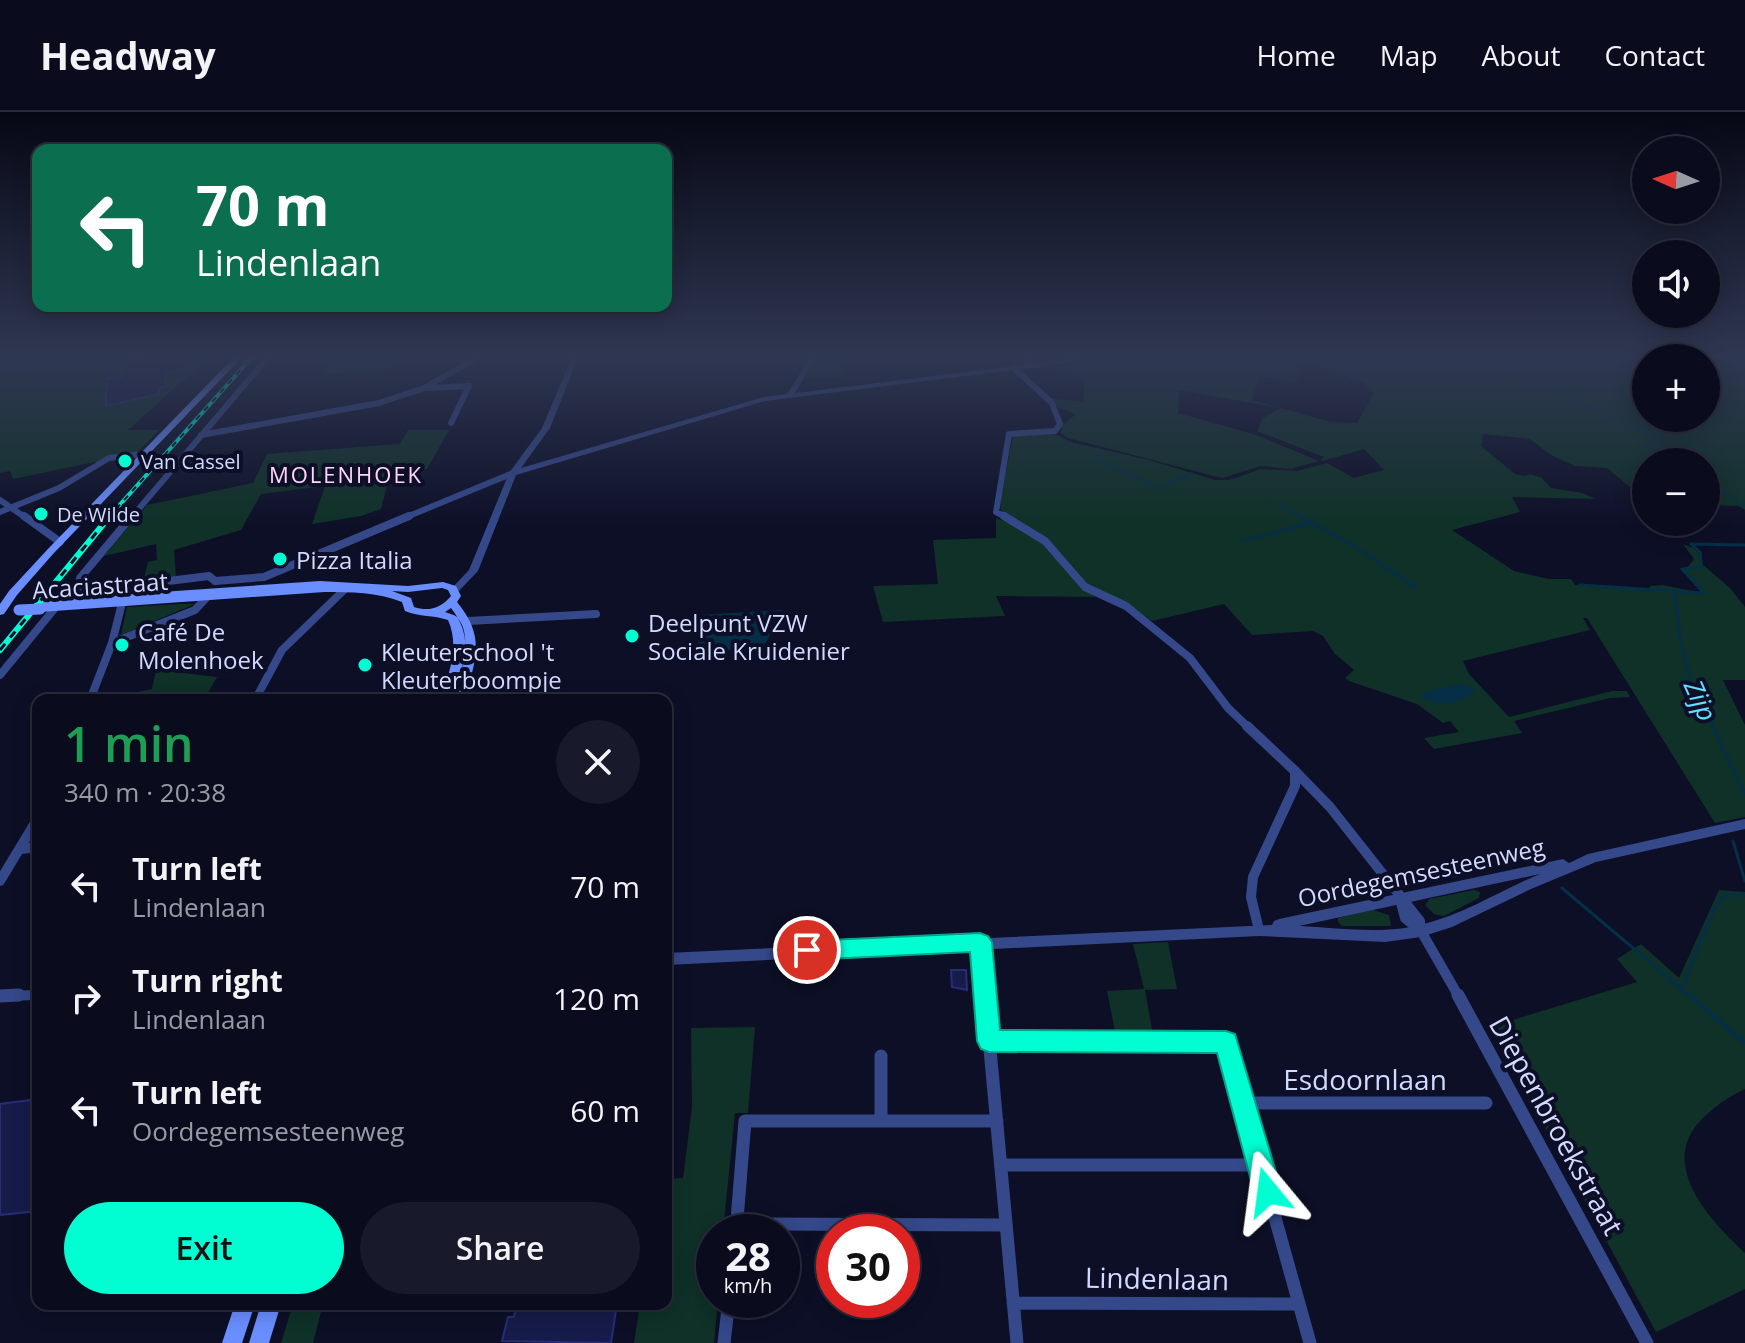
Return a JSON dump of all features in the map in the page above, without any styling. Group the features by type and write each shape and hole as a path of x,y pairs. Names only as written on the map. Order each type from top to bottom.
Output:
{"main road":[{"path":"1,610 60,542 183,412"},
{"name":"Acaciastraat","path":"1,610 257,587 339,584 424,587 451,593"},
{"path":"407,600 424,587"},
{"name":"Acaciastraat","path":"211,590 387,593 407,600 407,605 414,612 432,612"},
{"path":"448,694 459,660 460,639 452,618 432,612 451,593 468,621 472,648 460,694"},
{"path":"232,1343 243,1310"},
{"path":"259,1343 269,1310"}],"street":[{"path":"201,435 220,412"},
{"path":"201,435 326,412"},
{"path":"451,423 456,412"},
{"path":"451,593 467,579 513,473 546,428 552,412"},
{"path":"112,643 195,610 211,590 264,577 513,473 715,412"},
{"name":"Diepenbroekstraat","path":"1056,412 1060,424 1055,431 1015,432 1008,437 996,512 1045,541 1085,587 1126,606 1190,658 1228,708 1330,807 1400,899 1399,909 1410,926 1421,931 1508,1084 1647,1343"},
{"name":"Acaciastraat","path":"201,435 80,578 79,592 209,576 211,590"},
{"path":"0,512 59,488 103,462 140,456"},
{"path":"0,500 60,542"},
{"path":"257,587 264,577"},
{"path":"258,694 282,650 344,590"},
{"path":"92,694 125,600"},
{"path":"0,675 47,606"},
{"path":"468,621 596,614"},
{"path":"1259,930 1251,897 1253,877 1295,786 1295,771"},
{"name":"Oordegemsesteenweg","path":"1259,930 1745,824"},
{"path":"0,881 32,829"},
{"path":"21,849 32,848"},
{"name":"Oordegemsesteenweg","path":"672,959 1259,930 1385,936 1421,931 1447,923 1526,885 1593,858"},
{"path":"980,942 1017,1343"},
{"path":"0,996 32,995"},
{"path":"989,1041 1226,1042 1310,1343"},
{"path":"881,1056 881,1121"},
{"name":"Esdoornlaan","path":"1243,1103 1486,1103"},
{"path":"737,1214 745,1121 997,1121"},
{"path":"1001,1165 1261,1165"},
{"path":"800,1227 1006,1225"},
{"name":"Lindenlaan","path":"1013,1303 1299,1304"},
{"path":"724,1343 727,1318"}],"green space":[{"path":"0,412 147,412 128,430 159,430 137,453 13,479 10,471 0,473"},
{"path":"1072,412 1178,412 1256,435 1319,461 1291,469 1261,466 1222,478 1068,438 1061,433 1062,426 1076,414"},
{"path":"1273,412 1297,412 1331,422 1357,423 1363,412 1632,412 1632,432 1720,432 1720,412 1745,412 1745,510 1739,506 1720,505 1720,448 1632,448 1632,487 1607,468 1575,466 1551,455 1530,439 1483,434 1481,446 1515,474 1530,474 1542,478 1551,488 1582,493 1596,499 1512,497 1520,512 1452,530 1514,571 1548,579 1571,579 1575,585 1647,590 1651,586 1663,585 1706,594 1680,568 1687,568 1694,559 1683,544 1701,551 1703,565 1729,587 1745,607 1745,680 1723,680 1745,725 1745,817 1715,823 1587,618 1583,618 1590,630 1463,661 1469,674 1509,717 1612,691 1627,691 1630,697 1610,698 1514,721 1522,733 1434,749 1424,738 1459,732 1450,721 1443,723 1417,704 1349,681 1345,678 1354,670 1335,654 1323,636 1313,631 1252,635 1224,604 1152,621 1130,606 1086,585 1056,550 1001,514 1000,502 1013,436 1055,434 1070,442 1149,460 1215,480 1229,480 1261,469 1297,471 1327,463 1354,478 1384,470 1364,449 1323,461 1324,457 1257,431 1263,418"},
{"path":"408,430 449,430 427,469 391,470 381,509 361,516 312,524 325,486 261,494 241,530 174,550 176,577 143,582 148,562 157,560 156,544 104,556 147,505 253,483 267,454 400,444"},
{"path":"996,518 1040,542 1096,597 996,596 1005,616 883,622 873,586 938,584 933,540 996,538"},
{"path":"195,604 121,635 127,607"},
{"path":"156,670 217,677 207,694 132,694 152,689"},
{"path":"1474,890 1480,892 1479,898 1444,916 1434,914 1425,905 1429,899"},
{"path":"1719,890 1745,892 1745,1089 1723,1101 1704,1117 1690,1135 1685,1153 1686,1172 1704,1208 1745,1253 1745,1289 1656,1332 1490,1027 1637,982 1617,959 1641,944 1679,978"},
{"path":"1370,909 1389,915 1391,926 1342,926 1338,922 1338,918"},
{"path":"1168,942 1177,989 1145,990 1153,1035 1116,1036 1107,991 1144,989 1133,944"},
{"path":"755,1027 748,1113 735,1113 725,1214 696,1214 696,1318 716,1318 714,1343 634,1343 639,1310 672,1310 672,1179 683,1178 692,1107 691,1028"},
{"path":"291,1310 321,1310 313,1343 281,1343"}],"water":[{"path":"784,611 762,649 697,651 701,615"},
{"path":"1461,684 1475,690 1458,701 1432,701 1425,699 1422,693"}],"building":[{"path":"951,970 966,970 967,990 952,987"},
{"path":"32,1100 32,1212 0,1215 0,1104"},
{"path":"516,1310 616,1310 611,1343 502,1341 508,1317 514,1317"}],"waterway":[{"path":"1602,412 1660,441 1656,443"},
{"path":"1647,448 1649,446"},
{"path":"1099,449 1099,460 1158,488 1192,473"},
{"path":"1720,490 1745,505"},
{"path":"1279,505 1303,518"},
{"path":"1300,516 1311,522"},
{"path":"1244,541 1311,522"},
{"path":"1311,522 1362,551 1416,588"},
{"path":"1674,591 1704,593 1682,569 1701,567 1700,552 1691,544 1745,545"},
{"path":"1580,585 1674,591"},
{"name":"Zijp","path":"1674,591 1681,643"},
{"name":"Zijp","path":"1682,649 1691,682 1745,794"},
{"name":"Zijp","path":"1733,841 1745,881"},
{"name":"Zijp","path":"1562,888 1691,997"},
{"name":"Zijp","path":"1682,988 1711,916 1723,896 1745,895"},
{"name":"Zijp","path":"1689,995 1745,1043"}],"railway":[{"path":"108,518 203,412"},
{"path":"0,650 110,516"}],"place":[{"name":"Van Cassel","path":"125,461"},
{"name":"De Wilde","path":"41,514"},
{"name":"Pizza Italia","path":"280,559"},
{"name":"Deelpunt VZW Sociale Kruidenier","path":"632,636"},
{"name":"Café De Molenhoek","path":"122,645"},
{"name":"Kleuterschool 't Kleuterboompje","path":"365,665"}],"district":[{"name":"MOLENHOEK","path":"346,474"}],"route":[{"path":"807,950 980,942 989,1041 1226,1042 1268,1192"}]}
